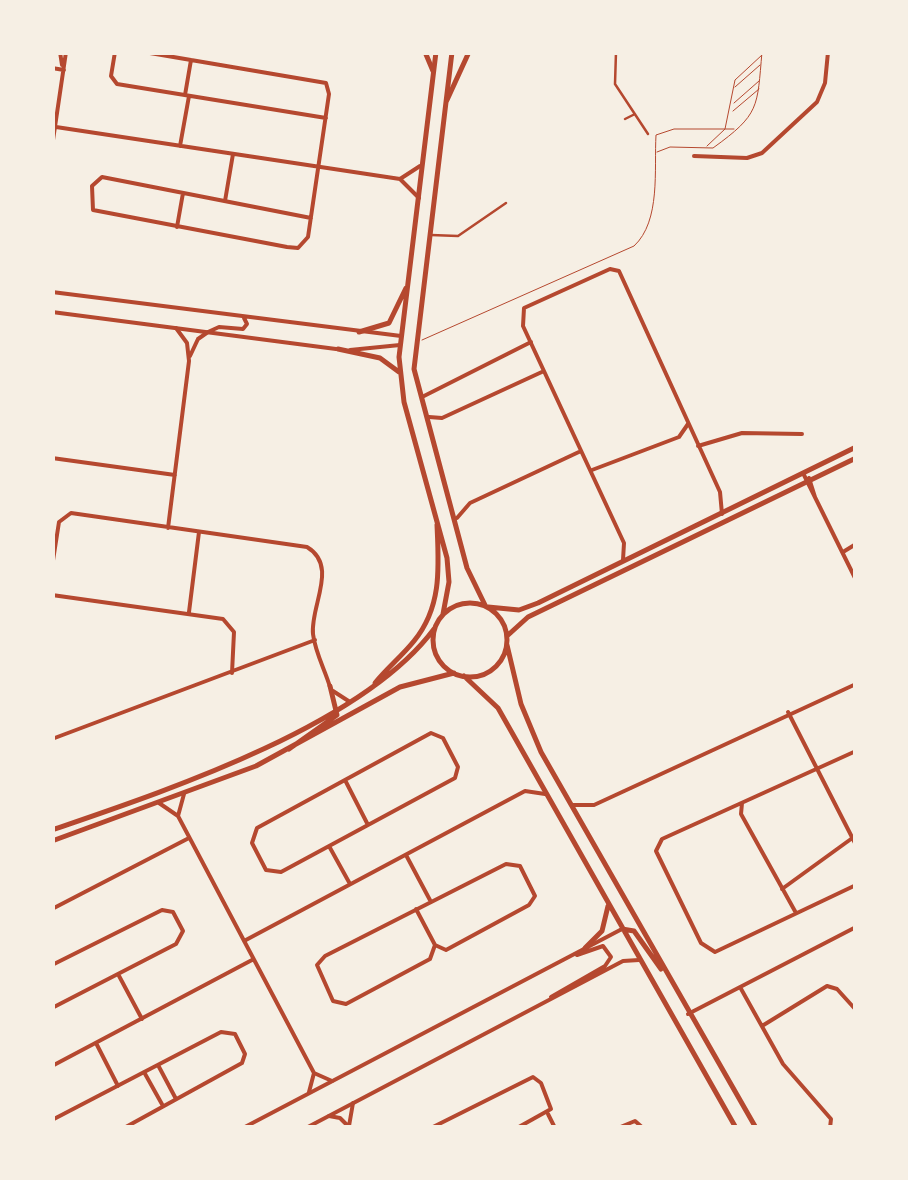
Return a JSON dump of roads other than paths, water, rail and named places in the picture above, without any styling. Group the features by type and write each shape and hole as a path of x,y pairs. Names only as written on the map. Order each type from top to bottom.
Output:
{"main road":[{"path":"425,52 433,71"},
{"path":"52,830 217,766 350,702 408,660 443,614 449,570 400,374 401,336 436,52"},
{"path":"452,52 415,344 420,400 467,568 487,606 503,622 527,720 569,803 756,1128"},
{"path":"446,100 469,52"},
{"path":"359,332 390,323 408,286"},
{"path":"401,336 416,334"},
{"path":"400,345 415,344"},
{"path":"338,349 380,358 400,374"},
{"path":"443,614 467,602 529,608 856,447"},
{"path":"507,636 528,618 856,458"},
{"path":"371,690 414,642 433,606 439,576 437,512"},
{"path":"434,629 436,654 454,673 464,676 487,672 497,665 507,645"},
{"path":"52,841 184,794 288,751 400,687 454,673"},
{"path":"464,676 498,708 736,1128"},
{"path":"288,751 294,742 335,718 339,708 330,686"},
{"path":"585,948 602,931 608,903"},
{"path":"622,928 634,931 664,970"}],"street":[{"path":"52,147 64,70 63,52"},
{"path":"115,52 110,76 114,82 326,118"},
{"path":"144,52 326,84 326,118 311,218 305,244 287,247 96,212 90,204 92,186 102,177 311,218"},
{"path":"616,52 615,84 648,134"},
{"path":"694,156 747,158 762,153 816,102 825,83 828,52"},
{"path":"180,146 191,60"},
{"path":"52,68 64,70"},
{"path":"626,119 636,113"},
{"path":"56,127 400,179 414,173 423,161"},
{"path":"226,201 232,154"},
{"path":"400,179 418,198"},
{"path":"177,227 183,193"},
{"path":"430,235 458,236 506,203"},
{"path":"622,563 624,542 530,342 522,320 524,308 607,270 616,270 623,276 722,497 722,514"},
{"path":"52,292 401,336"},
{"path":"52,312 338,349 400,345"},
{"path":"168,528 189,361 195,344 219,327 243,328 247,324 244,318"},
{"path":"176,328 187,343 189,361"},
{"path":"420,400 432,388 530,342"},
{"path":"424,415 442,418 544,371"},
{"path":"590,470 606,468 679,437 688,424"},
{"path":"698,446 742,433 802,434"},
{"path":"456,518 470,503 581,451"},
{"path":"52,458 174,474"},
{"path":"803,471 856,580"},
{"path":"52,567 63,516 75,514 313,550 323,568 315,640 330,686 330,712"},
{"path":"189,614 198,532"},
{"path":"624,542 642,554"},
{"path":"842,553 856,544"},
{"path":"52,595 217,617 231,627 232,673"},
{"path":"52,739 315,640"},
{"path":"569,803 581,808 592,806 788,712 856,684"},
{"path":"330,686 350,702"},
{"path":"788,712 856,846"},
{"path":"433,733 443,738 456,763 455,778 368,825 274,874 264,867 252,838 260,826 433,733"},
{"path":"856,752 662,840 657,854 709,951 726,949 856,885"},
{"path":"244,942 524,791 533,773"},
{"path":"344,780 368,825"},
{"path":"524,791 545,794"},
{"path":"178,816 184,794"},
{"path":"158,802 178,816 314,1073 332,1080"},
{"path":"742,803 741,814 796,914"},
{"path":"52,910 190,838"},
{"path":"782,890 852,838"},
{"path":"329,846 350,884"},
{"path":"406,855 431,902"},
{"path":"416,909 435,945 450,949 529,905 534,896 523,870 511,862 416,909 321,958 317,970 323,984 333,1001 346,1004 430,959 435,945"},
{"path":"52,1008 179,942 183,931 173,912 158,911 53,964"},
{"path":"688,1014 856,927"},
{"path":"243,1128 622,928"},
{"path":"548,1000 605,966 611,958 607,948 598,946 559,962"},
{"path":"52,1066 254,960"},
{"path":"306,1128 623,961 641,961"},
{"path":"118,974 142,1018"},
{"path":"761,1026 826,986 837,988 856,1010"},
{"path":"740,987 784,1064 830,1117 830,1128"},
{"path":"52,1120 224,1031 237,1036 244,1061 124,1128"},
{"path":"96,1043 118,1086"},
{"path":"158,1065 176,1099"},
{"path":"144,1072 163,1106"},
{"path":"309,1092 314,1073"},
{"path":"431,1128 530,1077 539,1080 552,1104 547,1112 517,1128"},
{"path":"327,1116 349,1127 353,1103"},
{"path":"547,1112 555,1128"},
{"path":"618,1128 632,1121 643,1127"}],"lane":[{"path":"655,154 666,147 714,147 755,112 762,54"},
{"path":"704,148 725,129 737,77 762,54"},
{"path":"732,89 761,64"},
{"path":"731,105 760,80"},
{"path":"731,113 759,89"},
{"path":"415,344 634,246 644,236 650,216 656,136 664,130 736,129"}]}
